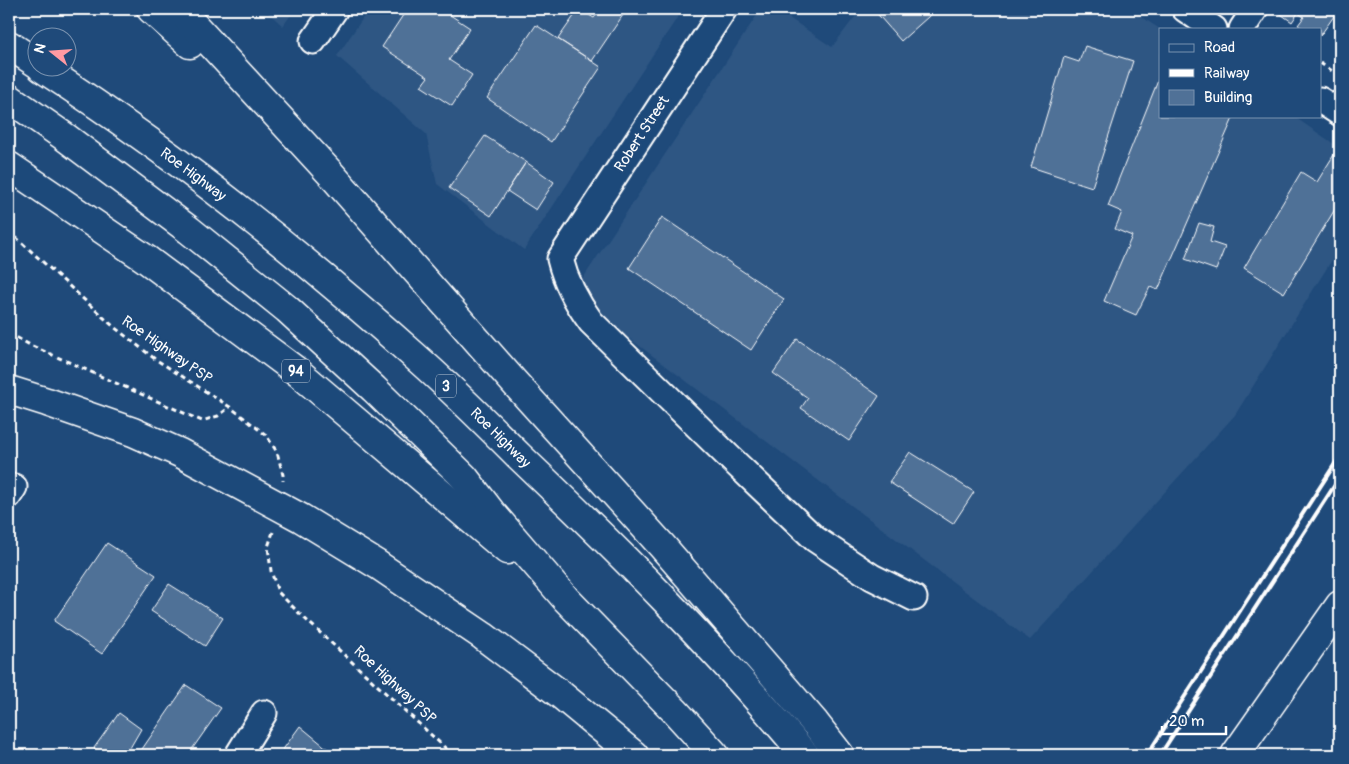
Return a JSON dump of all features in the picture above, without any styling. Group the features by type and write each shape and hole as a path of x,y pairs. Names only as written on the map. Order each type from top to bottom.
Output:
{"main road":[{"path":"151,9 331,174"},
{"path":"179,9 331,174 507,375 663,547 815,723 840,755"},
{"path":"9,45 28,57"},
{"name":"Roe Highway","path":"58,78 94,101 226,200 323,278 419,360 607,539 715,652 805,755"},
{"path":"9,98 118,176 288,309 374,389 464,477 491,512 566,598 715,755"},
{"name":"94","path":"9,166 146,259 299,373 472,522 566,598"},
{"path":"9,390 141,436 180,453 234,480 301,518 378,565 483,636 560,694 634,755"},
{"path":"1235,755 1340,605"}],"street":[{"path":"313,41 335,9"},
{"name":"Robert Street","path":"724,9 560,259 564,276 578,304 591,322 728,456 816,538 872,577 914,598"},
{"path":"1185,9 1213,28"},
{"path":"1243,28 1255,9"},
{"path":"1322,101 1340,113"},
{"path":"238,755 264,713"}],"path":[{"path":"1322,64 1340,76"},
{"name":"Roe Highway PSP","path":"9,231 114,326 155,359 230,408 266,435 277,452 284,475 283,483"},
{"path":"9,333 48,353 202,421 218,416 230,408"},
{"name":"Roe Highway PSP","path":"273,532 268,547 271,571 278,592 454,755"}],"shaded area":[{"path":"264,9 295,9 283,26"},
{"path":"369,9 683,9 524,250 437,184 426,134 337,56"},
{"path":"761,9 776,9 832,47 861,9 1129,9 1159,28 1159,118 1296,118 1340,148 1340,247 1235,415 1030,640 572,295"}],"building":[{"path":"407,9 441,9 470,28 449,60 472,75 452,106 421,86 428,77 382,47"},
{"path":"579,9 594,18 601,9 621,9 625,12 592,61 558,39"},
{"path":"873,9 937,9 901,41"},
{"path":"1339,9 1322,33 1322,28 1302,28 1298,25 1304,17 1298,13 1292,22 1275,10"},
{"path":"536,25 601,67 551,142 487,98"},
{"path":"1085,46 1133,61 1092,187 1031,167 1064,57 1079,62"},
{"path":"1159,78 1159,118 1233,118 1158,290 1150,287 1136,315 1104,301 1132,236 1115,229 1122,212 1108,206"},
{"path":"485,136 526,162 491,216 449,188"},
{"path":"1335,153 1340,157 1340,201 1284,293 1244,268 1301,172 1317,182"},
{"path":"526,162 554,182 536,210 507,191"},
{"path":"662,217 784,299 751,350 629,268"},
{"path":"1199,223 1214,227 1210,242 1225,247 1216,270 1185,259"},
{"path":"797,339 879,396 849,441 801,408 808,398 773,373"},
{"path":"910,452 974,492 953,524 889,482"},
{"path":"107,543 156,575 102,654 54,621"},
{"path":"169,584 223,618 205,646 151,611"},
{"path":"186,685 221,708 188,755 138,755"},
{"path":"119,713 141,729 130,748 136,752 134,755 103,755 94,748"},
{"path":"300,726 335,755 279,755"}],"railway":[{"path":"1147,755 1340,456"},
{"path":"1160,755 1340,477"}]}
